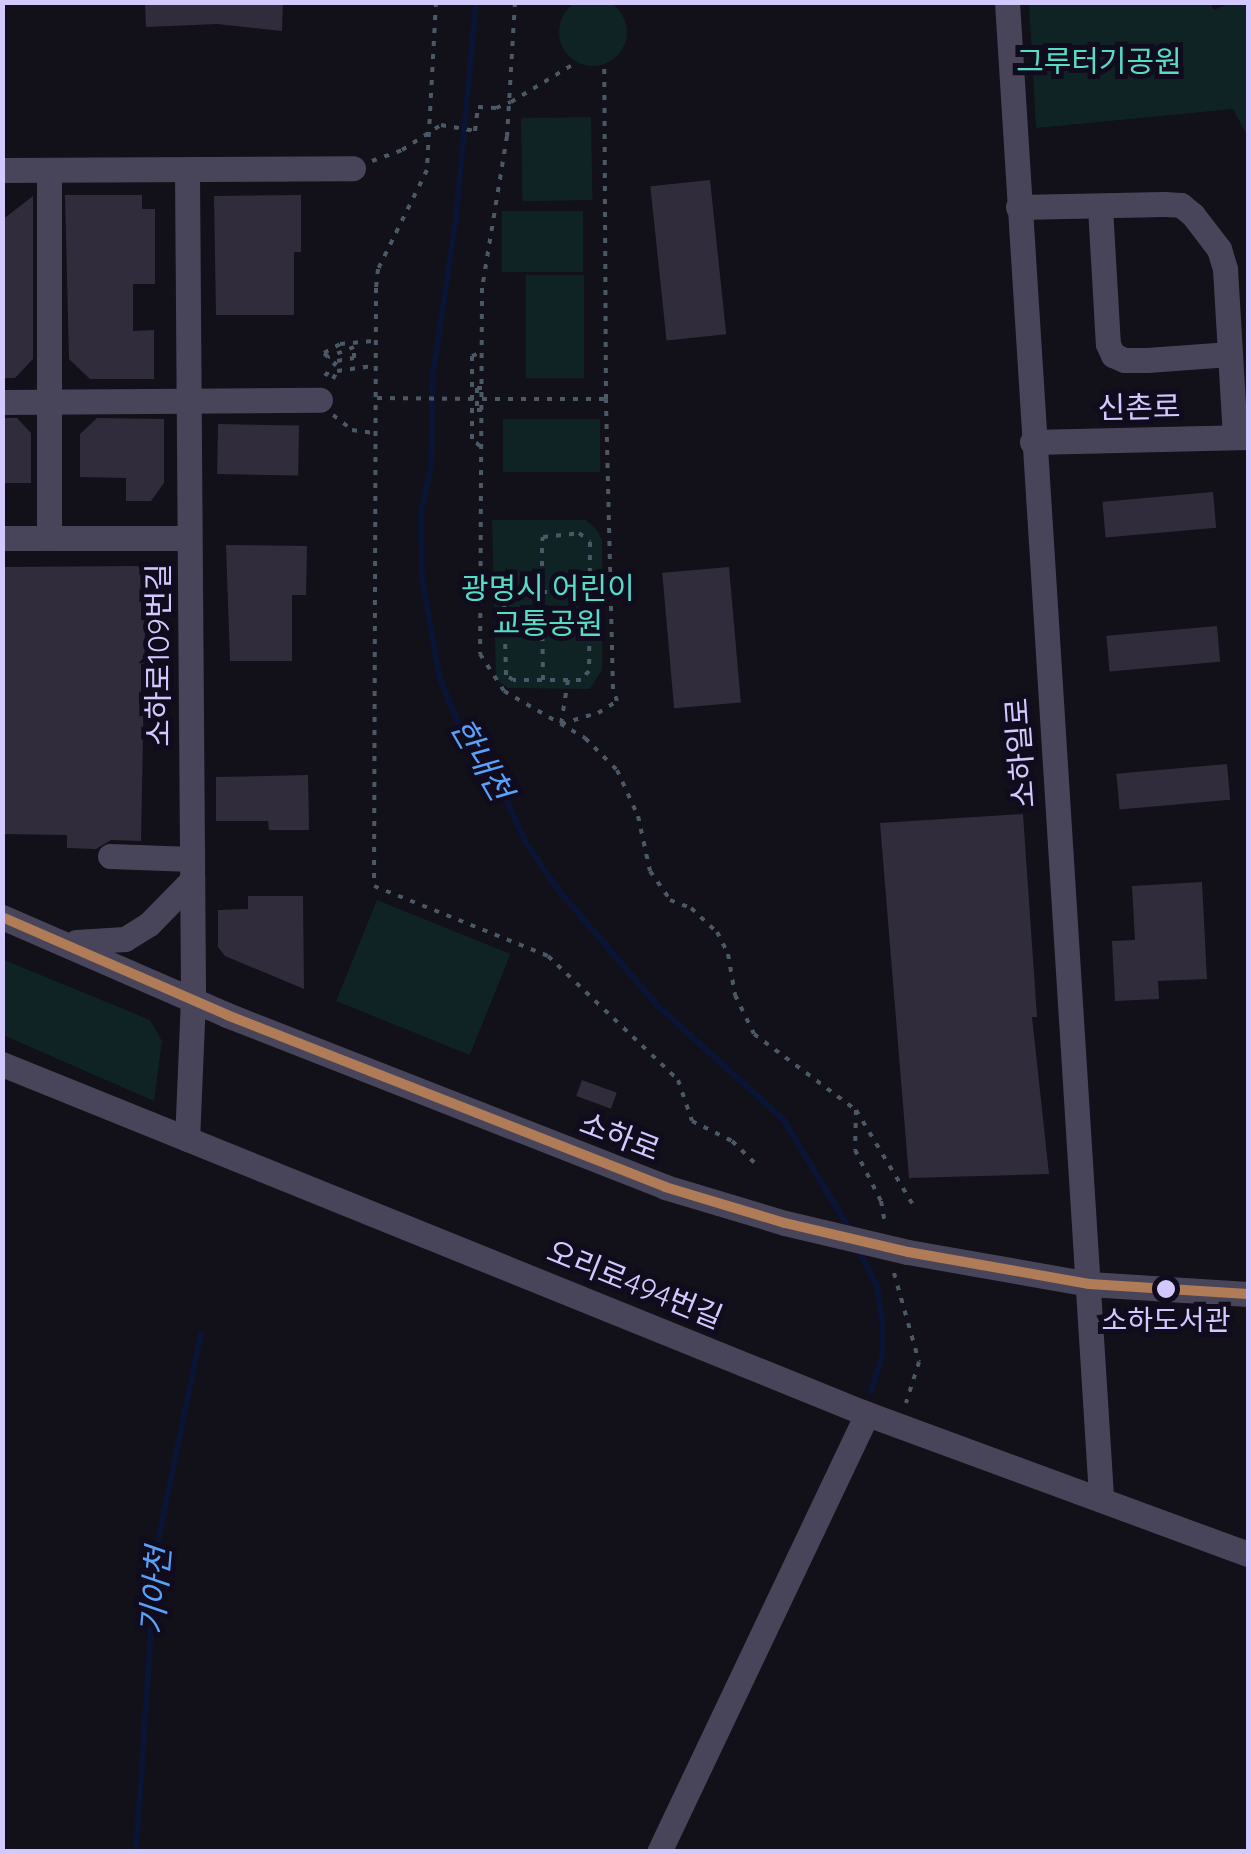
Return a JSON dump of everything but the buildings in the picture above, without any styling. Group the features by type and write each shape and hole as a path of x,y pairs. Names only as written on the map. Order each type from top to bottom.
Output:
{"street":[{"name":"소하일로","path":"1008,2 1032,442 1101,1498"},
{"path":"2,170 340,172 353,168"},
{"path":"49,170 49,538"},
{"name":"소하로109번길","path":"186,171 193,998 187,1139"},
{"path":"1018,207 1164,204 1182,206 1194,215 1219,249 1225,269 1230,354 1242,437"},
{"path":"1100,207 1108,344 1114,354 1124,360 1230,354"},
{"path":"2,402 320,400"},
{"name":"신촌로","path":"1032,442 1242,437"},
{"path":"2,538 190,538"},
{"path":"61,941 125,939 149,924 192,869 110,856"},
{"name":"소하로","path":"2,917 646,1182 784,1224 896,1253 1089,1284 1248,1294"},
{"name":"오리로494번길","path":"2,1064 864,1413 1248,1554"},
{"path":"658,1852 864,1413"}],"path":[{"path":"436,2 426,170 378,269 374,886 548,956 678,1080 692,1121 732,1141 758,1166"},
{"path":"516,2 510,102 483,270 482,388 477,399 482,410 480,654 504,692 595,746 623,779 638,816 650,871 670,900 691,908 717,932 728,954 735,995 754,1034 856,1110 915,1208"},
{"path":"353,168 430,134 441,125 475,131 478,106 496,108 510,102 578,62"},
{"path":"561,724 598,713 617,701 613,676 606,399 604,64"},
{"path":"320,400 326,373 337,361 354,358 354,348 328,357 324,353 340,344 376,342"},
{"path":"482,352 472,356 477,399 472,439 482,447"},
{"path":"320,400 337,371 375,365"},
{"path":"376,398 606,399"},
{"path":"320,400 352,430 375,433"},
{"path":"543,680 542,592 543,537 579,533 590,542 590,592 588,671 581,680 543,680 513,680 503,671 504,599 509,592 542,592 590,592"},
{"path":"561,724 568,680"},
{"path":"856,1110 855,1150 881,1201 919,1362 899,1426"}],"green space":[{"path":"593,-2 617,8 627,32 617,56 593,66 569,56 559,32 569,8"},
{"name":"그루터기공원","path":"1029,3 1210,3 1214,10 1230,3 1248,3 1248,137 1233,109 1036,128"},
{"path":"591,117 592,200 522,201 521,118"},
{"path":"502,211 583,211 583,272 502,272"},
{"path":"526,275 584,275 584,378 526,378"},
{"path":"503,419 600,419 600,472 503,472"},
{"name":"광명시 어린이 교통공원","path":"492,520 586,520 597,530 602,540 602,670 590,689 508,688 496,679"},
{"path":"377,900 511,954 470,1055 336,1001"},
{"path":"2,959 150,1020 162,1041 154,1101 3,1035"}],"waterway":[{"name":"한내천","path":"476,2 456,218 433,373 431,467 421,511 422,579 440,679 461,729 494,773 525,841 556,887 659,1007 783,1119 849,1228"},
{"name":"한내천","path":"858,1249 877,1286 883,1326 882,1357 871,1391"},
{"name":"기아천","path":"136,1852 157,1546 201,1334"}],"transit line":[{"path":"2,917 227,1015 665,1187 785,1223 908,1252 1089,1284 1248,1294"}],"place":[{"name":"소하도서관","path":"1166,1289"}]}
